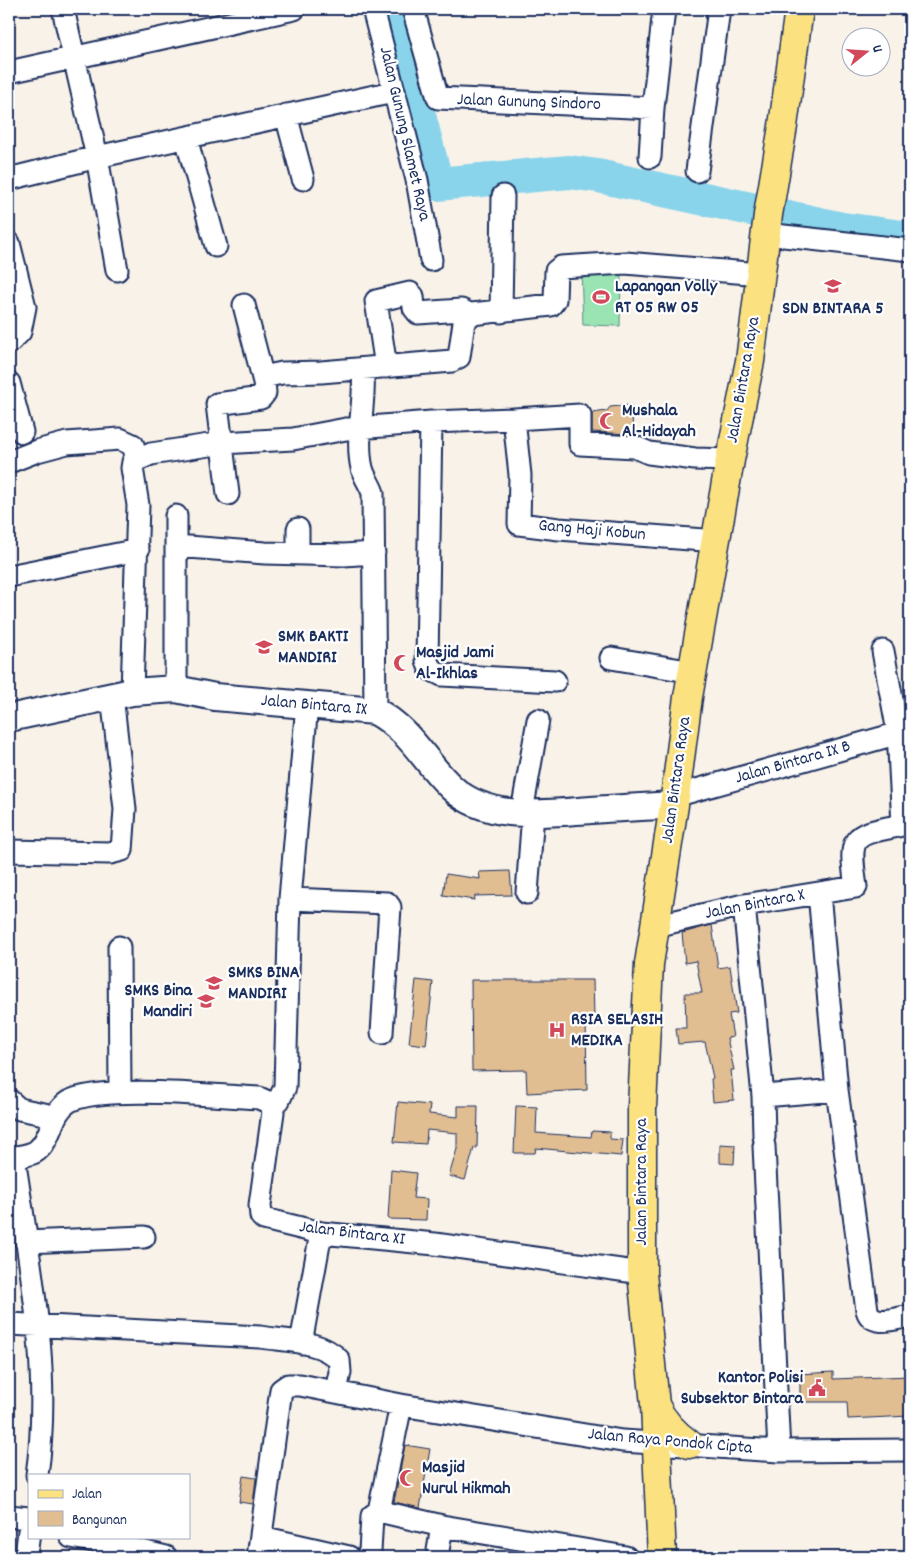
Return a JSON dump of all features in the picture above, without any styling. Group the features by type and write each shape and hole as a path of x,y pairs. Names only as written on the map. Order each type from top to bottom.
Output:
{"main road":[{"name":"Jalan Bintara Raya","path":"662,1557 655,1405 642,1273 642,1107 649,964 693,672 730,460 750,361 767,225 799,9"},
{"path":"655,1405 677,1435 689,1444"}],"street":[{"path":"63,9 97,157 117,270"},
{"path":"9,72 294,9"},
{"name":"Jalan Gunung Slamet Raya","path":"373,9 417,180 431,260"},
{"name":"Jalan Gunung Sindoro","path":"413,9 438,98 653,108"},
{"path":"650,157 653,108 664,9"},
{"path":"697,171 719,9"},
{"path":"9,179 97,157 393,92"},
{"path":"286,115 303,179"},
{"path":"186,138 216,246"},
{"path":"501,312 504,196"},
{"path":"767,225 910,250"},
{"path":"9,243 25,307 20,332 9,343"},
{"path":"386,367 376,301 410,293 413,296 414,308 418,313 461,310 471,315 551,305 555,300 556,271 561,267 625,264 761,274"},
{"path":"228,494 217,404 261,398 265,392 244,305"},
{"path":"264,382 268,376 282,373 321,372 452,361 459,357 464,322 471,315"},
{"path":"363,369 365,390 361,428 362,467 373,493 375,711"},
{"path":"9,383 22,432"},
{"path":"9,851 110,853 122,850 126,810 122,694 138,550 138,505 132,468 133,462 137,459 151,454 222,443 293,439 361,428 431,422 580,415 580,444 634,447 650,453 695,459 730,460"},
{"name":"Gang Haji Kobun","path":"518,418 519,524 568,530 717,541"},
{"path":"431,422 428,652 430,669 442,675 555,681"},
{"path":"9,462 37,451 67,443 120,439 133,445 137,459"},
{"path":"176,516 176,689"},
{"path":"298,529 298,554"},
{"path":"176,546 206,550 298,554 344,555 374,553"},
{"path":"9,576 138,550"},
{"path":"883,651 904,731"},
{"path":"611,658 693,672"},
{"name":"Jalan Bintara IX","path":"9,718 122,694 176,689 215,697 375,711 398,725 452,788 469,800 486,807 528,813 675,801"},
{"path":"37,1474 40,1457 41,1374 38,1325 12,1158 26,1156 39,1149 54,1116 60,1108 76,1098 97,1093 120,1092 259,1098 270,1103 279,1100 285,1087 290,899 307,704"},
{"path":"527,893 528,813 538,720"},
{"name":"Jalan Bintara IX B","path":"675,801 904,731"},
{"name":"Jalan Bintara X","path":"654,923 668,923 744,905 856,887 851,854 854,842 859,836 868,832 903,825 904,731"},
{"path":"819,893 837,1090 867,1310 870,1318 877,1321 910,1316"},
{"path":"290,899 387,903 390,907 382,1033"},
{"path":"744,905 763,1096 779,1451"},
{"path":"119,946 120,1092"},
{"path":"763,1096 837,1090"},
{"path":"9,1100 19,1109 54,1116"},
{"name":"Jalan Bintara XI","path":"270,1103 273,1112 260,1204 261,1216 269,1221 321,1233 435,1244 642,1273"},
{"path":"301,1343 321,1233"},
{"path":"26,1242 144,1237"},
{"path":"9,1324 260,1337 301,1343 330,1350 339,1360 340,1372 336,1392"},
{"name":"Jalan Raya Pondok Cipta","path":"259,1547 281,1390 288,1385 294,1384 401,1405 622,1441 779,1451 910,1450"},
{"path":"367,1557 370,1552 372,1516 380,1511 401,1405"},
{"path":"380,1511 554,1551 626,1557"},
{"path":"9,1516 28,1518"},
{"path":"437,1557 442,1526"},
{"path":"26,1557 28,1538"},
{"path":"76,1538 166,1557"},
{"path":"259,1547 349,1557"}],"green space":[{"name":"Lapangan Volly RT 05 RW 05","path":"581,269 621,269 620,326 583,325"}],"building":[{"name":"Mushala Al-Hidayah","path":"631,405 633,429 628,430 628,434 592,432 592,413 607,411 610,407"},
{"path":"510,871 512,895 475,896 474,900 443,895 446,874 480,879 479,872"},
{"path":"712,925 718,968 730,966 737,1013 729,1014 733,1037 727,1038 734,1070 731,1070 734,1100 713,1102 711,1079 713,1078 705,1042 678,1044 676,1028 686,1028 685,993 702,993 696,961 685,963 682,933"},
{"path":"416,980 433,982 426,1045 409,1043"},
{"path":"471,980 593,980 594,1016 586,1017 587,1090 527,1093 526,1070 472,1071"},
{"path":"398,1102 430,1105 429,1114 458,1117 458,1106 478,1106 477,1148 474,1148 465,1180 449,1176 457,1149 457,1133 427,1130 426,1144 394,1142"},
{"path":"516,1106 537,1107 536,1133 591,1137 592,1131 610,1132 610,1139 623,1140 621,1156 536,1148 535,1153 514,1153"},
{"path":"720,1144 735,1145 734,1164 720,1163"},
{"path":"391,1170 416,1173 413,1198 427,1199 426,1220 388,1219"},
{"path":"833,1372 833,1379 910,1376 910,1416 848,1419 847,1402 800,1402 800,1374"},
{"name":"Masjid Nurul Hikmah","path":"405,1445 430,1449 420,1508 394,1502"},
{"path":"243,1476 256,1478 253,1504 239,1502"}],"waterway":[{"path":"391,9 437,184 569,172 598,176 843,229 910,238"}],"place":[{"name":"SDN BINTARA 5","path":"833,286"},
{"name":"Lapangan Volly RT 05 RW 05","path":"601,297"},
{"name":"Mushala Al-Hidayah","path":"608,421"},
{"name":"SMK BAKTI MANDIRI","path":"264,647"},
{"name":"Masjid Jami Al-Ikhlas","path":"402,663"},
{"name":"SMKS BINA MANDIRI","path":"214,983"},
{"name":"SMKS Bina Mandiri","path":"206,1001"},
{"name":"RSIA SELASIH MEDIKA","path":"557,1030"},
{"name":"Kantor Polisi Subsektor Bintara","path":"817,1388"},
{"name":"Masjid Nurul Hikmah","path":"408,1478"}]}
